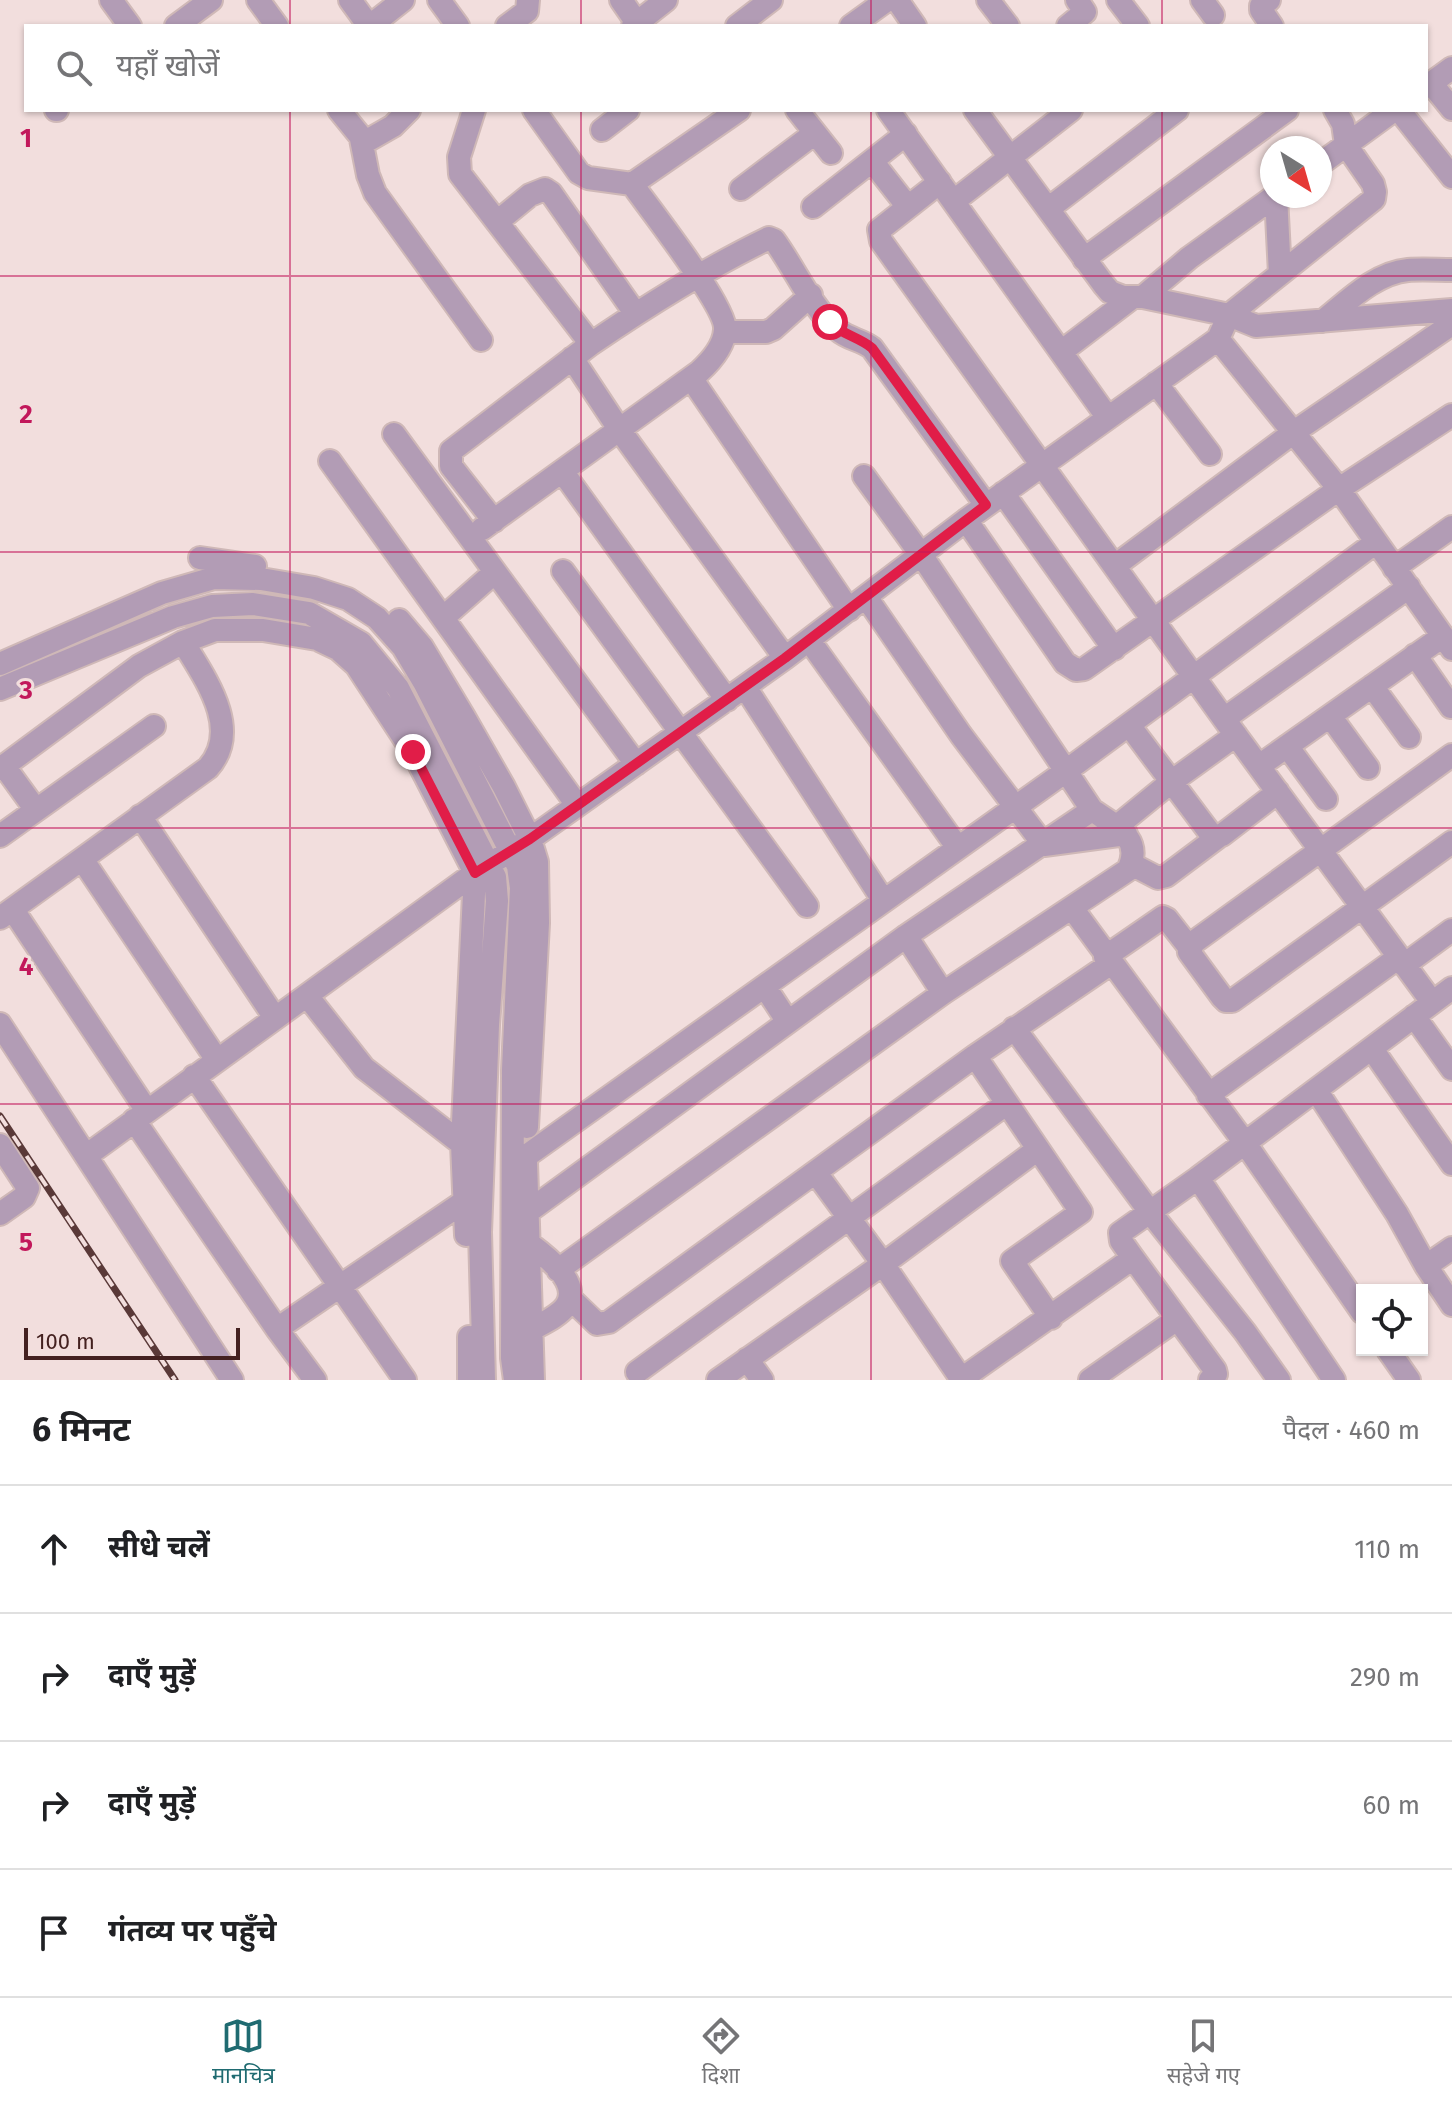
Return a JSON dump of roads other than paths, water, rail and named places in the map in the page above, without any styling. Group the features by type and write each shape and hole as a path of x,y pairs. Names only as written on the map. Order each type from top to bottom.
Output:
{"street":[{"path":"111,0 129,24"},
{"path":"186,23 211,0"},
{"path":"258,0 276,24"},
{"path":"350,0 368,24"},
{"path":"372,24 403,0"},
{"path":"439,0 457,24"},
{"path":"510,24 527,11 528,0"},
{"path":"621,0 635,24 666,0"},
{"path":"740,24 771,0"},
{"path":"854,24 887,0"},
{"path":"897,0 914,24"},
{"path":"988,0 1006,24"},
{"path":"1118,0 1136,24"},
{"path":"1269,0 1261,6 1261,10 1271,24"},
{"path":"1452,68 1429,85 1452,109"},
{"path":"341,112 365,142 403,119 408,112"},
{"path":"473,112 457,166 464,181 591,344"},
{"path":"535,112 579,173 588,178 632,184 736,112"},
{"path":"602,130 625,112"},
{"path":"799,112 831,153"},
{"path":"890,112 1108,418"},
{"path":"976,112 1110,292 1123,297 1138,297 1229,315 1256,326 1452,310"},
{"path":"954,201 1068,112"},
{"path":"1048,209 1174,112"},
{"path":"1084,259 1284,112"},
{"path":"86,1156 483,868 785,658 994,499 1218,339 1229,315 1374,199 1373,184 1346,145 1343,124 1336,112"},
{"path":"1332,155 1393,112"},
{"path":"1398,112 1452,177"},
{"path":"741,189 815,133"},
{"path":"813,207 906,134"},
{"path":"361,139 375,193 481,340"},
{"path":"872,161 908,207"},
{"path":"940,182 879,230 881,241 1432,1002"},
{"path":"470,538 691,378 708,364 725,332 721,315 697,276 632,184"},
{"path":"497,222 530,195 545,189 551,193 635,313"},
{"path":"1061,352 1260,207"},
{"path":"1277,208 1280,274"},
{"path":"494,521 451,466 451,451 635,313 769,238 778,245 837,330 872,348 1114,649"},
{"path":"1323,321 1364,288 1395,272 1452,270"},
{"path":"725,332 773,329 811,295"},
{"path":"1401,315 1418,347"},
{"path":"1116,565 1294,432 1452,324"},
{"path":"1218,339 1339,489 1375,543 1446,632 1259,766"},
{"path":"572,358 619,429 785,658"},
{"path":"691,378 858,604 1044,845"},
{"path":"1156,383 1210,454"},
{"path":"966,520 1065,663 1076,670 1084,669 1339,489 1452,415"},
{"path":"394,434 636,764"},
{"path":"330,461 577,805"},
{"path":"562,471 736,693 883,900"},
{"path":"558,1270 943,993 1128,870 1131,864 1133,850 1121,831 1092,810 922,556 864,476"},
{"path":"1394,568 1452,527"},
{"path":"525,1157 1066,771 1375,543"},
{"path":"200,558 330,578 352,584 372,595 426,653 504,787 521,844 513,1070 512,1358 515,1380"},
{"path":"563,571 807,906"},
{"path":"426,653 495,572"},
{"path":"0,664 162,593 214,578 261,579 314,588 348,599 377,618 403,647 521,844 537,862 539,882 525,1157 533,1380"},
{"path":"1044,845 1121,831 1230,727 1409,587"},
{"path":"0,689 173,617 212,606 253,604 309,613 361,643 405,699 483,868 462,1144 471,1379"},
{"path":"36,810 2,768 139,666 183,642 215,630 263,630 317,639 338,649 356,665 483,868 495,877 497,901 471,1379"},
{"path":"809,640 958,848"},
{"path":"183,642 216,702 222,740 219,752 208,768 6,914 141,1116 277,1329 315,1380"},
{"path":"1415,655 1451,707"},
{"path":"1372,686 1409,737"},
{"path":"1330,716 1368,768"},
{"path":"1129,725 1208,832 1218,837"},
{"path":"0,836 154,726"},
{"path":"1287,746 1326,799"},
{"path":"1189,947 1319,849 1452,755"},
{"path":"1131,864 1158,878 1166,876 1278,792"},
{"path":"529,1211 906,936 1092,810"},
{"path":"140,816 275,1018"},
{"path":"570,1298 597,1324 609,1322 1163,917 1189,947 1191,958 1222,997 1232,1001 1452,842"},
{"path":"82,859 217,1060"},
{"path":"1072,908 1245,1143 1356,1303"},
{"path":"1208,1095 1401,961 1452,930"},
{"path":"906,936 943,993"},
{"path":"765,987 788,1022"},
{"path":"1210,1380 1216,1374 1215,1370 1119,1237 1452,988"},
{"path":"308,997 364,1068 462,1144"},
{"path":"1414,1016 1452,1069"},
{"path":"0,1024 232,1380"},
{"path":"1014,1028 1279,1380"},
{"path":"1372,1049 1452,1164"},
{"path":"975,1056 1081,1212 1012,1261 1051,1318"},
{"path":"194,1076 405,1380"},
{"path":"1316,1090 1452,1305"},
{"path":"637,1372 1006,1104"},
{"path":"0,1145 28,1188 24,1197 0,1214"},
{"path":"718,1380 883,1264 1038,1149"},
{"path":"816,1173 883,1264 961,1380 1133,1258"},
{"path":"1198,1178 1334,1380"},
{"path":"277,1329 465,1201"},
{"path":"527,1242 558,1270 570,1289 570,1298 558,1314 529,1331"},
{"path":"1426,1266 1452,1248"},
{"path":"1090,1380 1177,1319"},
{"path":"1392,1356 1409,1380"},
{"path":"747,1359 762,1380"}],"railway":[{"path":"0,1116 175,1380"}]}
